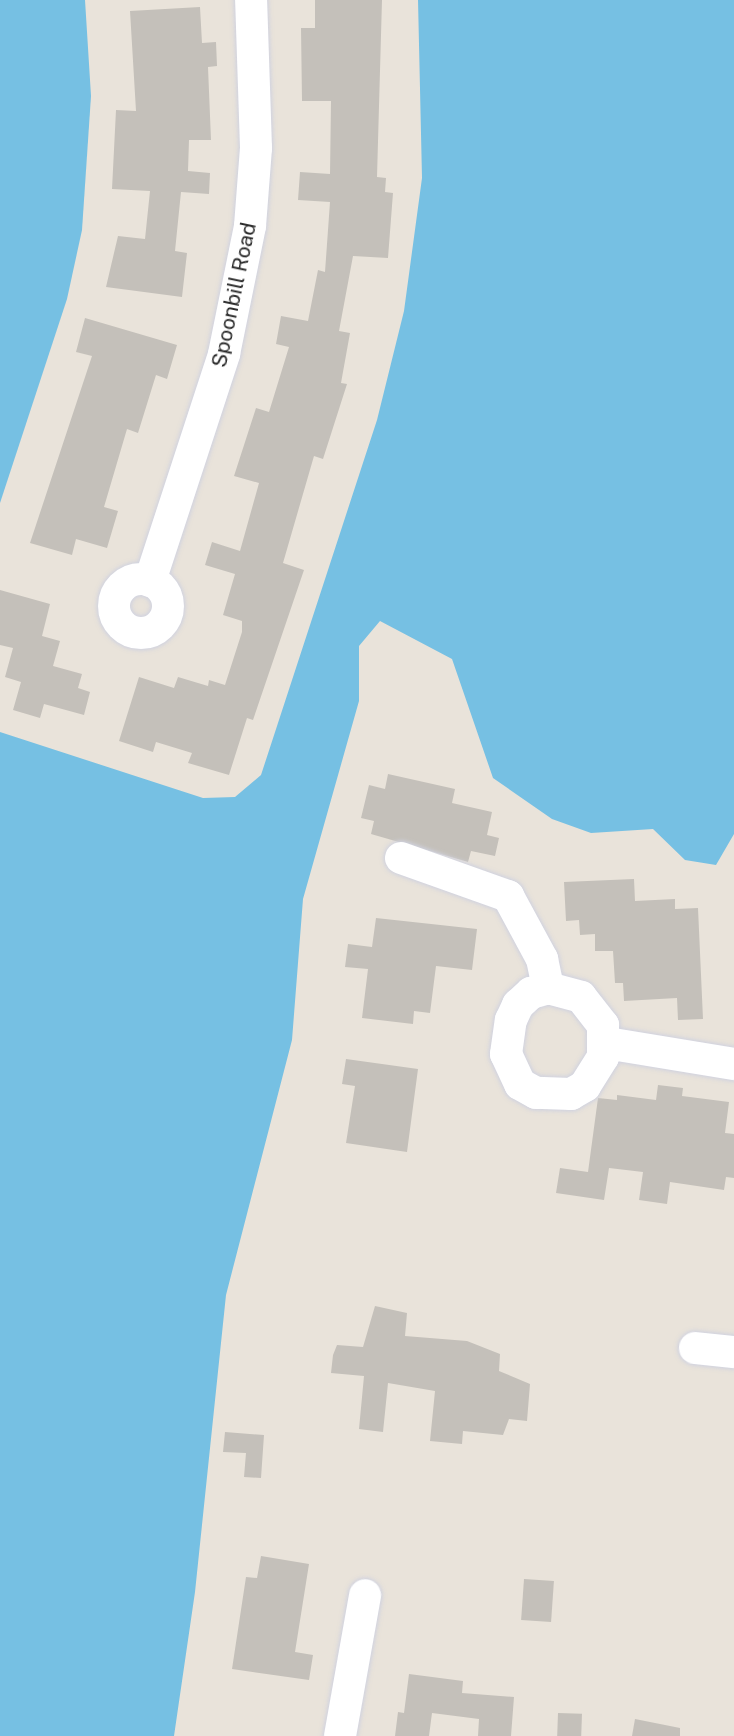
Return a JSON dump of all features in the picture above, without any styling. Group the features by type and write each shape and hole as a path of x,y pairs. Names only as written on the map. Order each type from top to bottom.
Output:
{"street":[{"name":"Spoonbill Road","path":"150,580 224,354 250,226 256,148 251,0"},
{"path":"401,858 508,896 542,959 548,988"},
{"path":"548,988 582,997 595,1010 606,1043 591,1079 571,1094 544,1094 520,1084 506,1054 511,1020 531,993 548,988"},
{"path":"606,1043 734,1064"},
{"path":"695,1348 734,1352"},
{"path":"340,1736 365,1595"}],"water":[{"path":"0,0 85,0 91,96 82,230 67,299 0,503"},
{"path":"418,0 734,0 734,834 716,865 685,860 653,829 591,833 552,819 493,778 452,659 380,621 359,646 359,701 303,899 292,1040 226,1295 195,1592 174,1736 0,1736 0,732 203,798 235,797 261,775 377,420 404,311 422,178"}],"building":[{"path":"315,0 382,0 377,177 386,178 385,192 393,193 388,258 353,256 339,331 350,333 341,383 347,384 323,459 314,456 283,563 304,570 253,720 247,718 229,775 188,763 192,753 156,742 153,752 119,741 139,677 174,688 178,677 208,686 209,680 225,685 242,632 242,621 223,615 235,574 205,565 212,542 240,551 259,483 234,476 256,408 269,412 289,347 276,344 281,316 308,321 318,270 325,272 330,202 298,200 300,172 330,174 331,101 302,101 301,28 315,28"},
{"path":"200,7 202,43 216,42 217,66 208,67 211,140 189,140 188,171 210,173 209,194 181,192 175,251 187,253 182,297 106,287 118,236 145,239 150,191 112,189 116,110 136,111 130,11"},
{"path":"85,318 177,345 167,379 156,375 138,433 127,429 104,507 118,511 107,548 76,539 72,555 30,543 92,356 76,352"},
{"path":"0,590 50,604 42,636 60,641 53,666 82,674 78,688 90,692 84,715 44,704 40,718 13,710 21,682 5,677 13,648 0,645"},
{"path":"388,774 455,789 452,803 492,812 487,835 499,838 495,856 471,851 468,862 371,834 374,821 361,818 369,785 385,789"},
{"path":"634,879 635,901 675,899 675,909 698,908 703,1019 678,1020 677,998 624,1001 623,983 615,983 613,951 595,951 595,934 580,935 579,920 566,921 564,882"},
{"path":"376,918 477,929 472,970 436,966 430,1013 414,1011 413,1024 362,1018 368,969 345,967 348,944 372,947"},
{"path":"346,1059 418,1069 407,1152 346,1143 355,1086 342,1084"},
{"path":"658,1085 683,1088 682,1096 729,1102 725,1133 734,1134 734,1178 726,1177 724,1190 670,1182 667,1204 639,1200 643,1172 609,1168 604,1200 556,1193 560,1168 588,1172 598,1098 617,1100 617,1095 656,1100"},
{"path":"375,1306 407,1313 405,1336 467,1341 500,1354 499,1371 530,1384 527,1421 509,1419 503,1435 463,1431 462,1444 430,1441 435,1391 388,1383 383,1432 359,1429 364,1376 331,1373 333,1355 337,1345 363,1347"},
{"path":"225,1432 264,1435 261,1478 244,1477 246,1453 223,1452"},
{"path":"261,1556 309,1564 295,1652 313,1655 309,1680 232,1669 246,1577 257,1578"},
{"path":"524,1579 554,1581 551,1622 521,1620"},
{"path":"409,1674 463,1681 462,1693 514,1697 511,1736 478,1736 479,1719 432,1713 429,1736 395,1736 398,1712 404,1713"},
{"path":"558,1713 582,1714 581,1736 557,1736"},
{"path":"635,1719 680,1728 680,1736 632,1736"}]}
